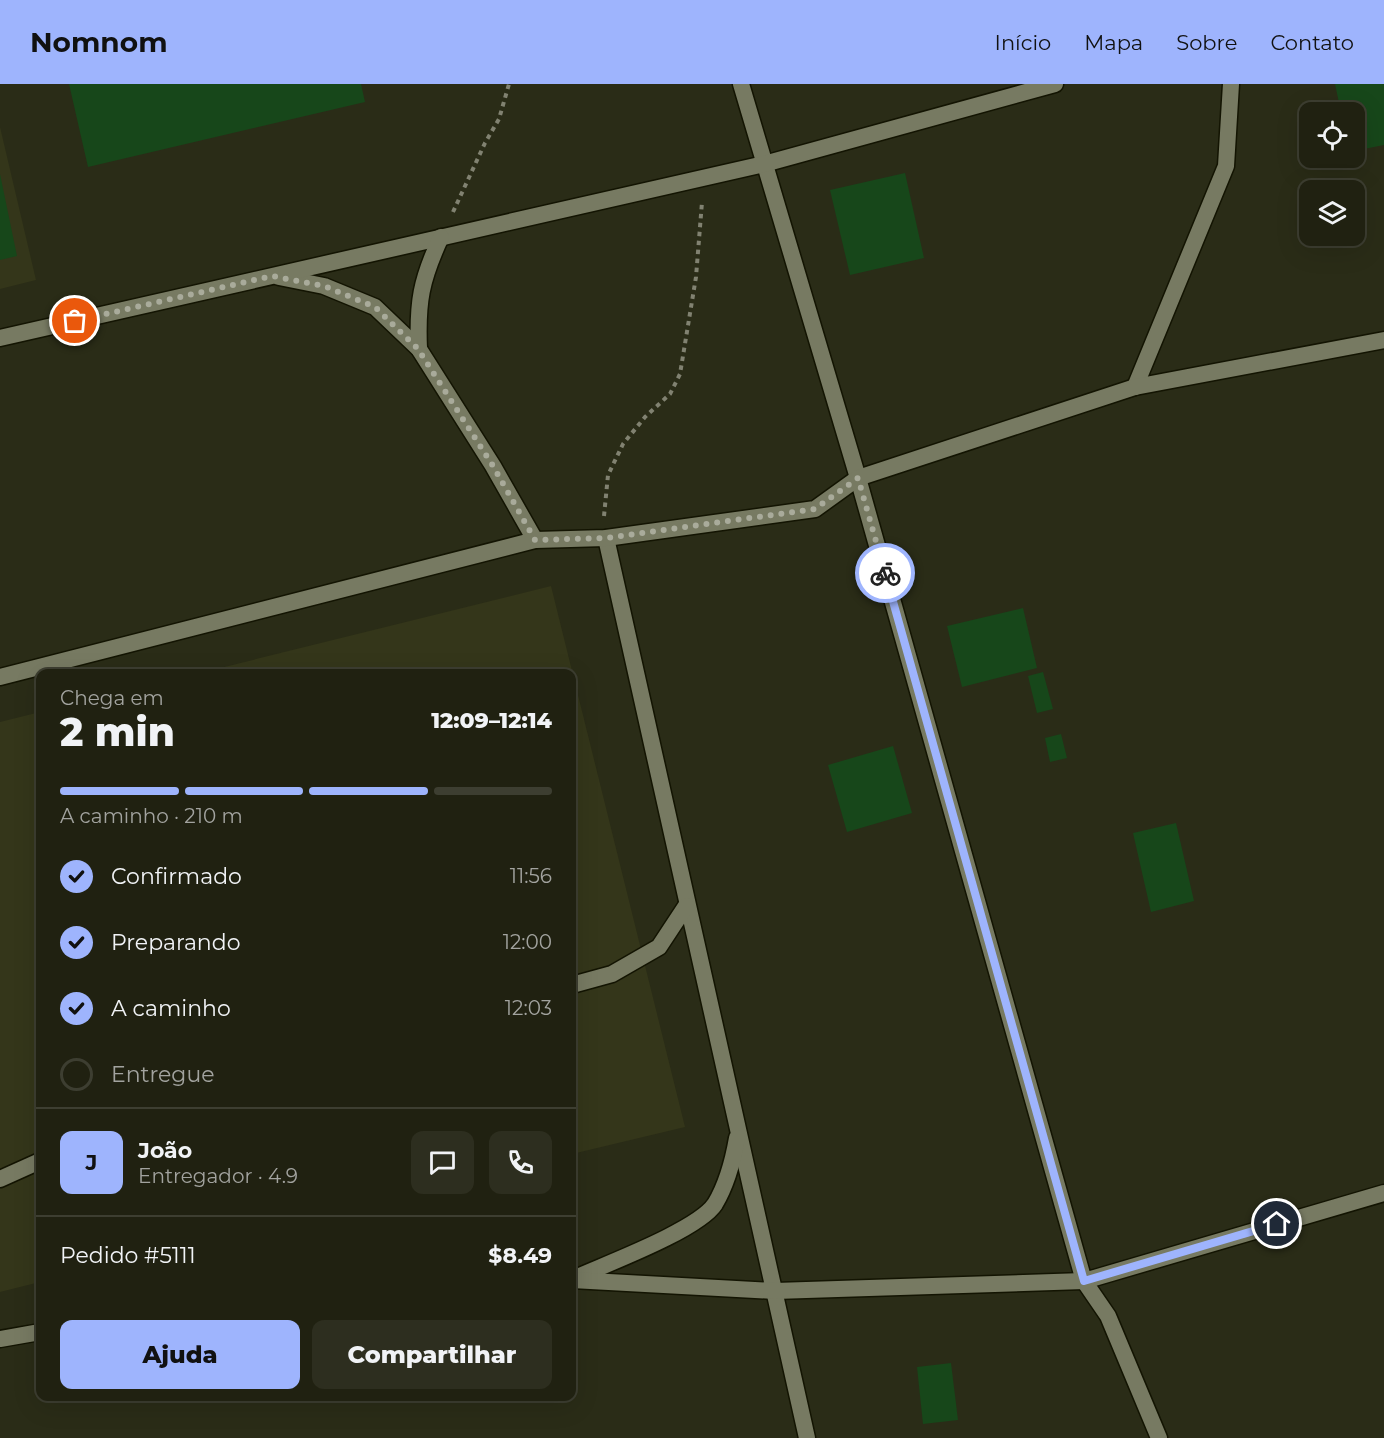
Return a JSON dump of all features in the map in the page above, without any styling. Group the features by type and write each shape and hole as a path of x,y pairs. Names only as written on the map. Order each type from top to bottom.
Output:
{"street":[{"path":"741,84 858,478 1084,1281 1108,1316 1159,1438"},
{"path":"0,338 764,164 1055,84"},
{"path":"1135,387 1227,166 1231,84"},
{"path":"418,349 417,310 424,273 441,237"},
{"path":"272,276 324,286 375,307 418,349 493,466 535,540"},
{"path":"0,677 535,540 606,538 815,509 858,478 1135,387 1384,340"},
{"path":"606,538 686,906 807,1438"},
{"path":"576,984 612,974 659,947 686,906"},
{"path":"576,1278 672,1236 714,1206 731,1167 738,1132"},
{"path":"0,1179 36,1163"},
{"path":"576,1280 775,1291 1084,1281 1384,1193"},
{"path":"0,1339 36,1333"}],"path":[{"path":"441,237 485,143 495,127 509,84"},
{"path":"606,538 603,504 613,465 623,444 645,417 670,394 680,374 698,266 702,178"}],"shaded area":[{"path":"0,127 36,280 0,289"},
{"path":"551,586 572,669 216,669"},
{"path":"576,687 685,1127 576,1153"},
{"path":"36,713 36,1283 0,1292 0,722"}],"building":[{"path":"69,84 361,84 365,102 88,167"},
{"path":"1335,84 1384,84 1384,145 1365,149 1365,102 1339,102"},
{"path":"905,173 924,258 850,275 830,190"},
{"path":"0,174 17,256 0,260"},
{"path":"1023,608 1037,668 962,687 947,626"},
{"path":"1043,672 1053,709 1037,713 1028,676"},
{"path":"1061,734 1067,758 1050,762 1045,738"},
{"path":"893,746 912,813 847,832 828,765"},
{"path":"1176,823 1194,901 1151,912 1133,833"},
{"path":"951,1363 958,1420 923,1424 917,1367"}],"way so far":[{"path":"75,321 272,276 324,286 375,307 418,349 493,466 535,540 606,538 815,509 858,478 885,573"}],"route":[{"path":"885,573 1084,1281 1277,1224"}]}
